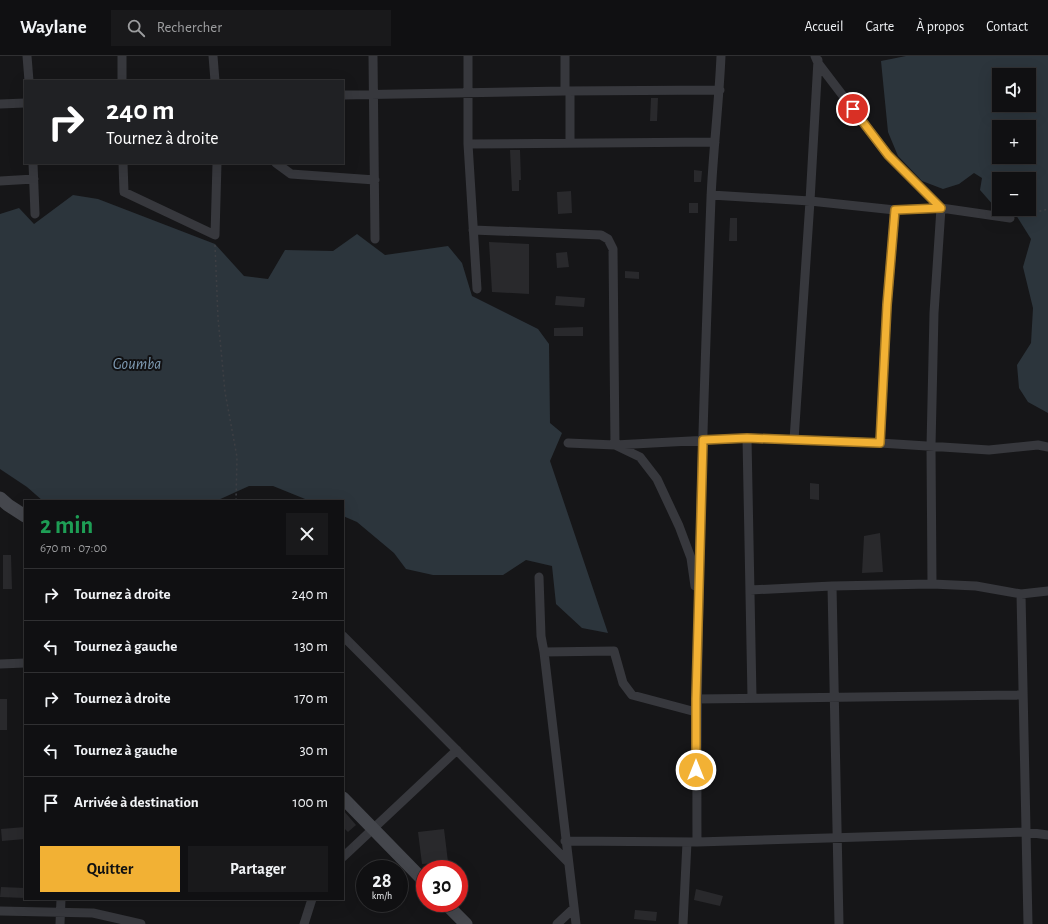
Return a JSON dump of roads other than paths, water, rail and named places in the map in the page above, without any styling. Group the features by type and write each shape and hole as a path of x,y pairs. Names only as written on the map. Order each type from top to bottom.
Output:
{"main road":[{"path":"0,498 24,515"},
{"path":"344,799 416,873"},
{"path":"454,912 466,924"}],"street":[{"path":"27,56 29,80"},
{"path":"122,56 122,80"},
{"path":"213,56 214,80"},
{"path":"373,56 375,239"},
{"path":"468,56 468,144 477,289"},
{"path":"565,56 570,142"},
{"path":"697,842 696,699 703,440 711,195 714,142 720,90 721,56"},
{"path":"794,440 810,200 817,58"},
{"path":"817,58 888,155 941,208 934,313 931,446 932,584"},
{"path":"344,95 720,90"},
{"path":"0,104 24,103"},
{"path":"468,144 714,142"},
{"path":"33,164 35,214"},
{"path":"123,164 124,192 215,235 217,164"},
{"path":"277,164 291,174 375,180"},
{"path":"0,181 34,179"},
{"path":"711,195 810,200 895,210 941,208 1010,218"},
{"path":"880,443 887,305 895,210"},
{"path":"473,230 601,235 608,239 613,249 615,445"},
{"path":"747,438 752,697"},
{"path":"568,443 615,445 747,438 880,443 989,450 1038,445 1048,447"},
{"path":"615,445 640,457 657,479 679,526 691,558 698,612"},
{"path":"539,577 541,636 576,924"},
{"path":"750,590 832,586 932,584 976,586 1021,594 1048,591"},
{"path":"832,586 833,698 839,924"},
{"path":"1021,594 1028,924"},
{"path":"344,637 568,862"},
{"path":"544,652 614,651 622,683 632,696 696,712"},
{"path":"0,664 24,663"},
{"path":"696,699 752,697 833,698 1023,695"},
{"path":"344,857 457,750"},
{"path":"565,841 697,842 1026,832 1048,835"},
{"path":"683,924 687,842"},
{"path":"60,924 61,900"},
{"path":"304,924 312,900"},
{"path":"557,924 573,909"},
{"path":"0,911 93,913 141,924"}],"water":[{"path":"906,56 1048,56 1048,413 1028,402 1019,388 1017,365 1031,343 1033,308 1023,267 1031,239 1017,216 1036,216 1036,172 992,172 992,204 980,190 982,178 974,173 959,184 943,189 922,181 898,156 888,132 881,61"},
{"name":"Goumba","path":"73,195 98,199 215,244 244,276 268,279 285,250 333,251 357,234 385,255 448,246 462,263 472,296 538,329 549,344 550,423 562,433 550,461 608,633 582,628 556,604 552,566 526,560 503,575 433,575 406,569 394,553 357,522 344,516 344,500 308,500 273,486 249,486 218,500 42,500 27,487 0,469 0,214 19,208 34,224"}]}
